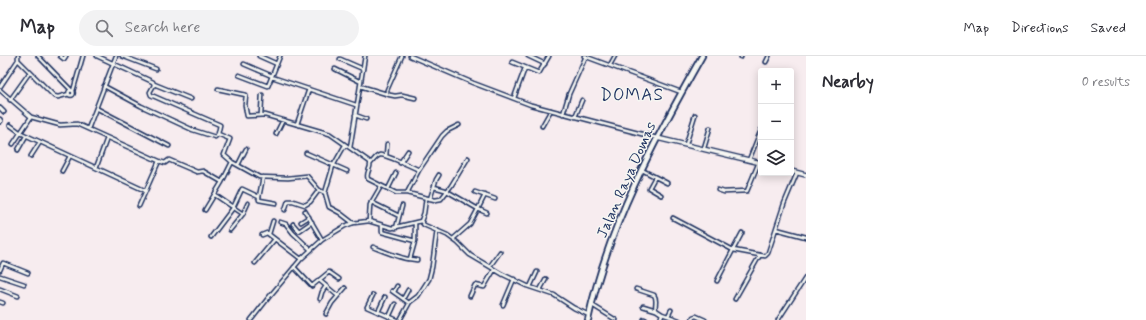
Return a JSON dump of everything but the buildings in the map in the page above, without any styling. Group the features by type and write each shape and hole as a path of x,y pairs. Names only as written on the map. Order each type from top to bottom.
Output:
{"highway":[{"name":"Jalan Raya Domas","path":"589,317 608,250 641,170 702,56"}],"main road":[{"path":"657,138 758,162"},
{"path":"794,172 806,175"}],"street":[{"path":"0,87 18,60 18,56"},
{"path":"38,56 71,92"},
{"path":"60,56 64,59 66,56"},
{"path":"71,92 83,56"},
{"path":"97,56 154,84 191,98"},
{"path":"88,130 116,56"},
{"path":"122,56 156,69"},
{"path":"259,56 277,64"},
{"path":"239,74 268,86 280,56"},
{"path":"350,148 365,56"},
{"path":"388,94 387,90 402,56"},
{"path":"413,56 514,98 562,114 657,138"},
{"path":"528,56 545,64"},
{"path":"512,62 540,73 549,56"},
{"path":"562,114 586,56 682,93"},
{"path":"610,66 615,56"},
{"path":"766,62 769,56"},
{"path":"340,59 363,69"},
{"path":"18,60 54,96 58,97 71,92"},
{"path":"244,64 272,76 356,105"},
{"path":"514,98 525,68"},
{"path":"335,69 360,82"},
{"path":"10,100 30,72"},
{"path":"104,86 141,106 192,130 215,137 218,134 220,125 151,95 150,92 154,84"},
{"path":"360,86 395,96 402,95 415,98"},
{"path":"218,89 245,94 246,115 260,114 330,134 371,163"},
{"path":"297,124 309,89"},
{"path":"0,90 31,117 60,125 77,124 164,163 170,160 197,172 203,170 222,182"},
{"path":"260,114 262,95"},
{"path":"575,117 582,100"},
{"path":"0,108 4,112"},
{"path":"96,108 169,146"},
{"path":"542,126 551,110"},
{"path":"355,115 366,119"},
{"path":"686,144 695,116"},
{"path":"13,144 31,117"},
{"path":"276,134 282,120"},
{"path":"10,125 26,136 146,191"},
{"path":"407,193 419,170 442,136 447,131 459,125"},
{"path":"704,148 710,128"},
{"path":"218,134 230,140 224,155 238,166 263,177 288,178 306,175 319,190 325,193"},
{"path":"18,150 26,136"},
{"path":"96,168 107,138"},
{"path":"749,160 758,138"},
{"path":"31,156 40,142"},
{"path":"386,156 388,144"},
{"path":"345,145 333,166 325,193 329,207 353,223"},
{"path":"238,166 246,148"},
{"path":"400,163 408,151"},
{"path":"306,153 347,171"},
{"path":"62,171 70,156"},
{"path":"419,170 386,156 378,156 371,163 367,177 396,193 407,193 434,200 441,199 468,158"},
{"path":"139,206 159,161"},
{"path":"205,210 232,162"},
{"path":"718,190 724,192 747,191 758,166"},
{"path":"641,170 667,183"},
{"path":"388,189 396,173"},
{"path":"673,218 733,250 767,256 784,204 797,173"},
{"path":"421,222 428,199 439,175"},
{"path":"259,197 263,177"},
{"path":"655,177 649,188 661,195"},
{"path":"370,221 369,208 381,186"},
{"path":"434,187 447,192 487,213"},
{"path":"211,237 233,208 242,189 259,197 259,200 276,204"},
{"path":"285,210 288,200 305,205 310,202 319,190"},
{"path":"475,192 495,199"},
{"path":"215,194 242,214"},
{"path":"453,239 470,224 485,195"},
{"path":"371,202 399,216"},
{"path":"230,230 248,203"},
{"path":"396,228 402,206"},
{"path":"305,211 322,240"},
{"path":"300,222 309,217"},
{"path":"269,234 273,221"},
{"path":"250,320 268,296 301,259 322,240 353,223 370,221 390,228 421,222 424,225 453,239 470,255 490,266 494,270 514,280 554,295 589,317"},
{"path":"280,222 286,224 288,228 311,250"},
{"path":"293,224 299,231 312,222"},
{"path":"410,259 415,242 415,223"},
{"path":"382,226 382,232 415,242"},
{"path":"776,229 806,237"},
{"path":"400,320 409,303 418,296 429,279 433,262 437,230"},
{"path":"262,235 265,233 269,234 301,259"},
{"path":"717,281 742,233"},
{"path":"255,263 275,239"},
{"path":"373,247 401,258 417,260"},
{"path":"490,266 500,252"},
{"path":"735,299 760,255"},
{"path":"0,270 3,263 28,273"},
{"path":"294,267 313,286 330,272 339,279"},
{"path":"470,296 475,285 484,287 494,270"},
{"path":"530,286 537,272"},
{"path":"0,276 24,284"},
{"path":"778,320 805,283 806,277"},
{"path":"540,290 546,279"},
{"path":"320,280 338,296"},
{"path":"503,305 514,280"},
{"path":"320,299 326,286"},
{"path":"398,286 393,292 409,303"},
{"path":"326,314 332,303 345,288"},
{"path":"0,289 18,296"},
{"path":"636,289 654,295 656,300 656,310"},
{"path":"403,299 408,290"},
{"path":"373,295 367,307 397,320"},
{"path":"378,312 385,297"},
{"path":"389,317 395,304"},
{"path":"592,305 616,320"},
{"path":"643,306 680,320"},
{"path":"668,316 671,310"},
{"path":"660,320 662,314"},
{"path":"692,320 693,317 696,316 705,320"}],"district":[{"name":"DOMAS","path":"632,95"}]}
